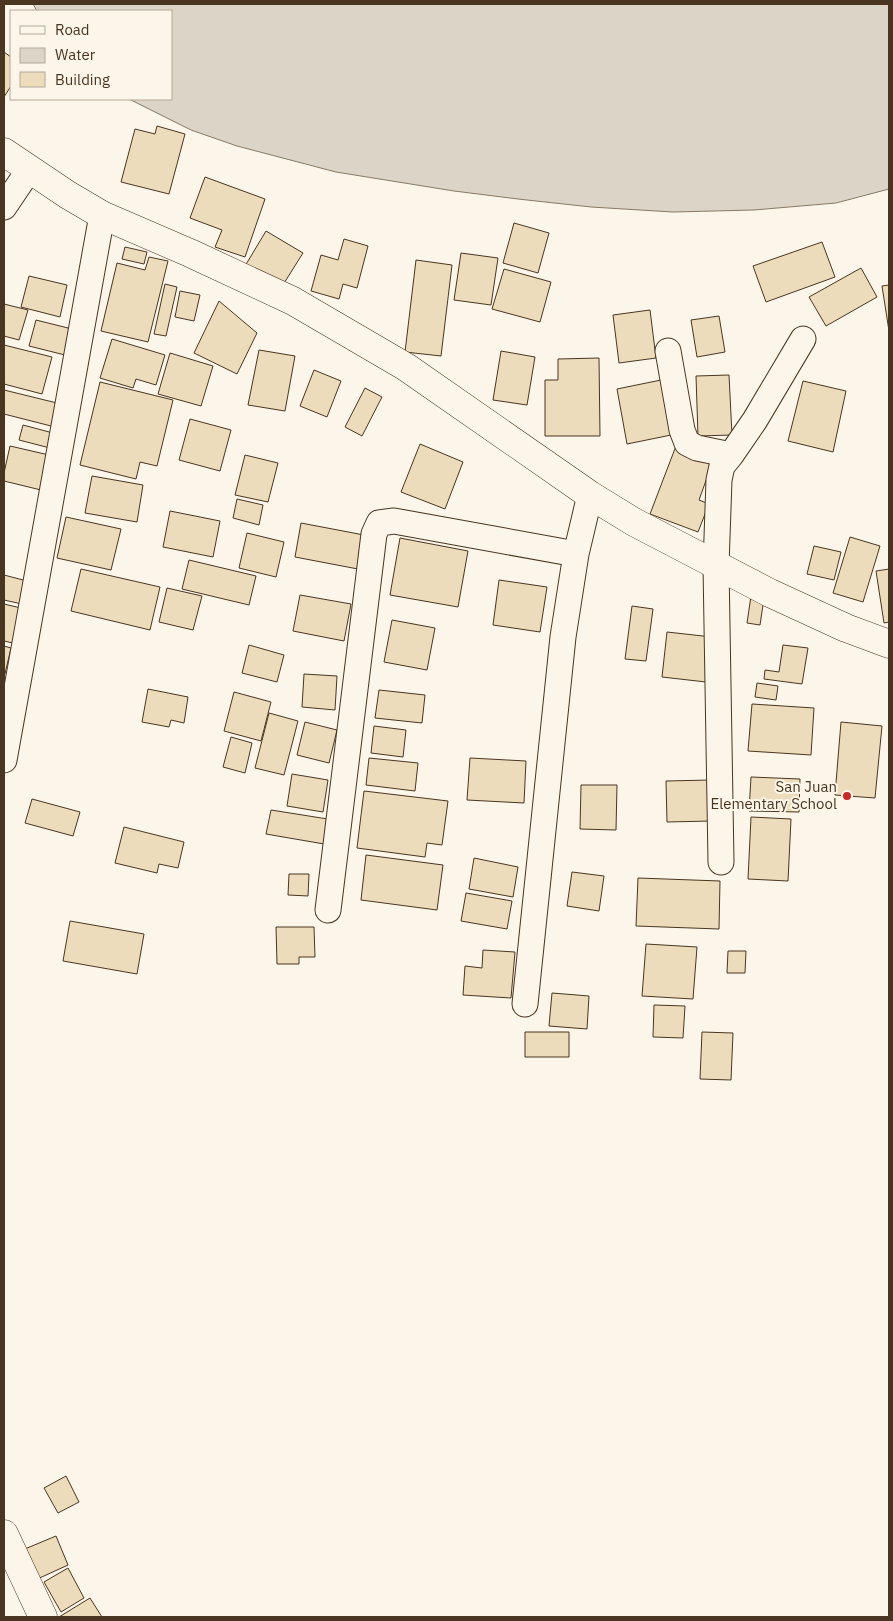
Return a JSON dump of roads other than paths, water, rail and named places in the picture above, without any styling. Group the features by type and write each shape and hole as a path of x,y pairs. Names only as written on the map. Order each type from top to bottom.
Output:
{"street":[{"path":"4,152 29,170 102,215 293,301 406,367 590,495 634,522 770,593 846,628 889,644"},
{"path":"4,207 29,170"},
{"path":"4,760 102,215"},
{"path":"721,862 716,566 719,480 722,466 755,420 803,339"},
{"path":"668,351 682,430 687,443 697,448 731,455"},
{"path":"525,1004 563,637 576,554 590,495"},
{"path":"328,910 374,534 379,523 394,521 576,554"},
{"path":"4,1534 43,1617"}],"water":[{"path":"33,4 889,4 889,189 836,203 754,210 673,212 591,207 518,199 336,172 237,146 191,130 131,100 172,100 172,10 36,10"}],"place":[{"name":"San Juan Elementary School","path":"847,796"}]}
